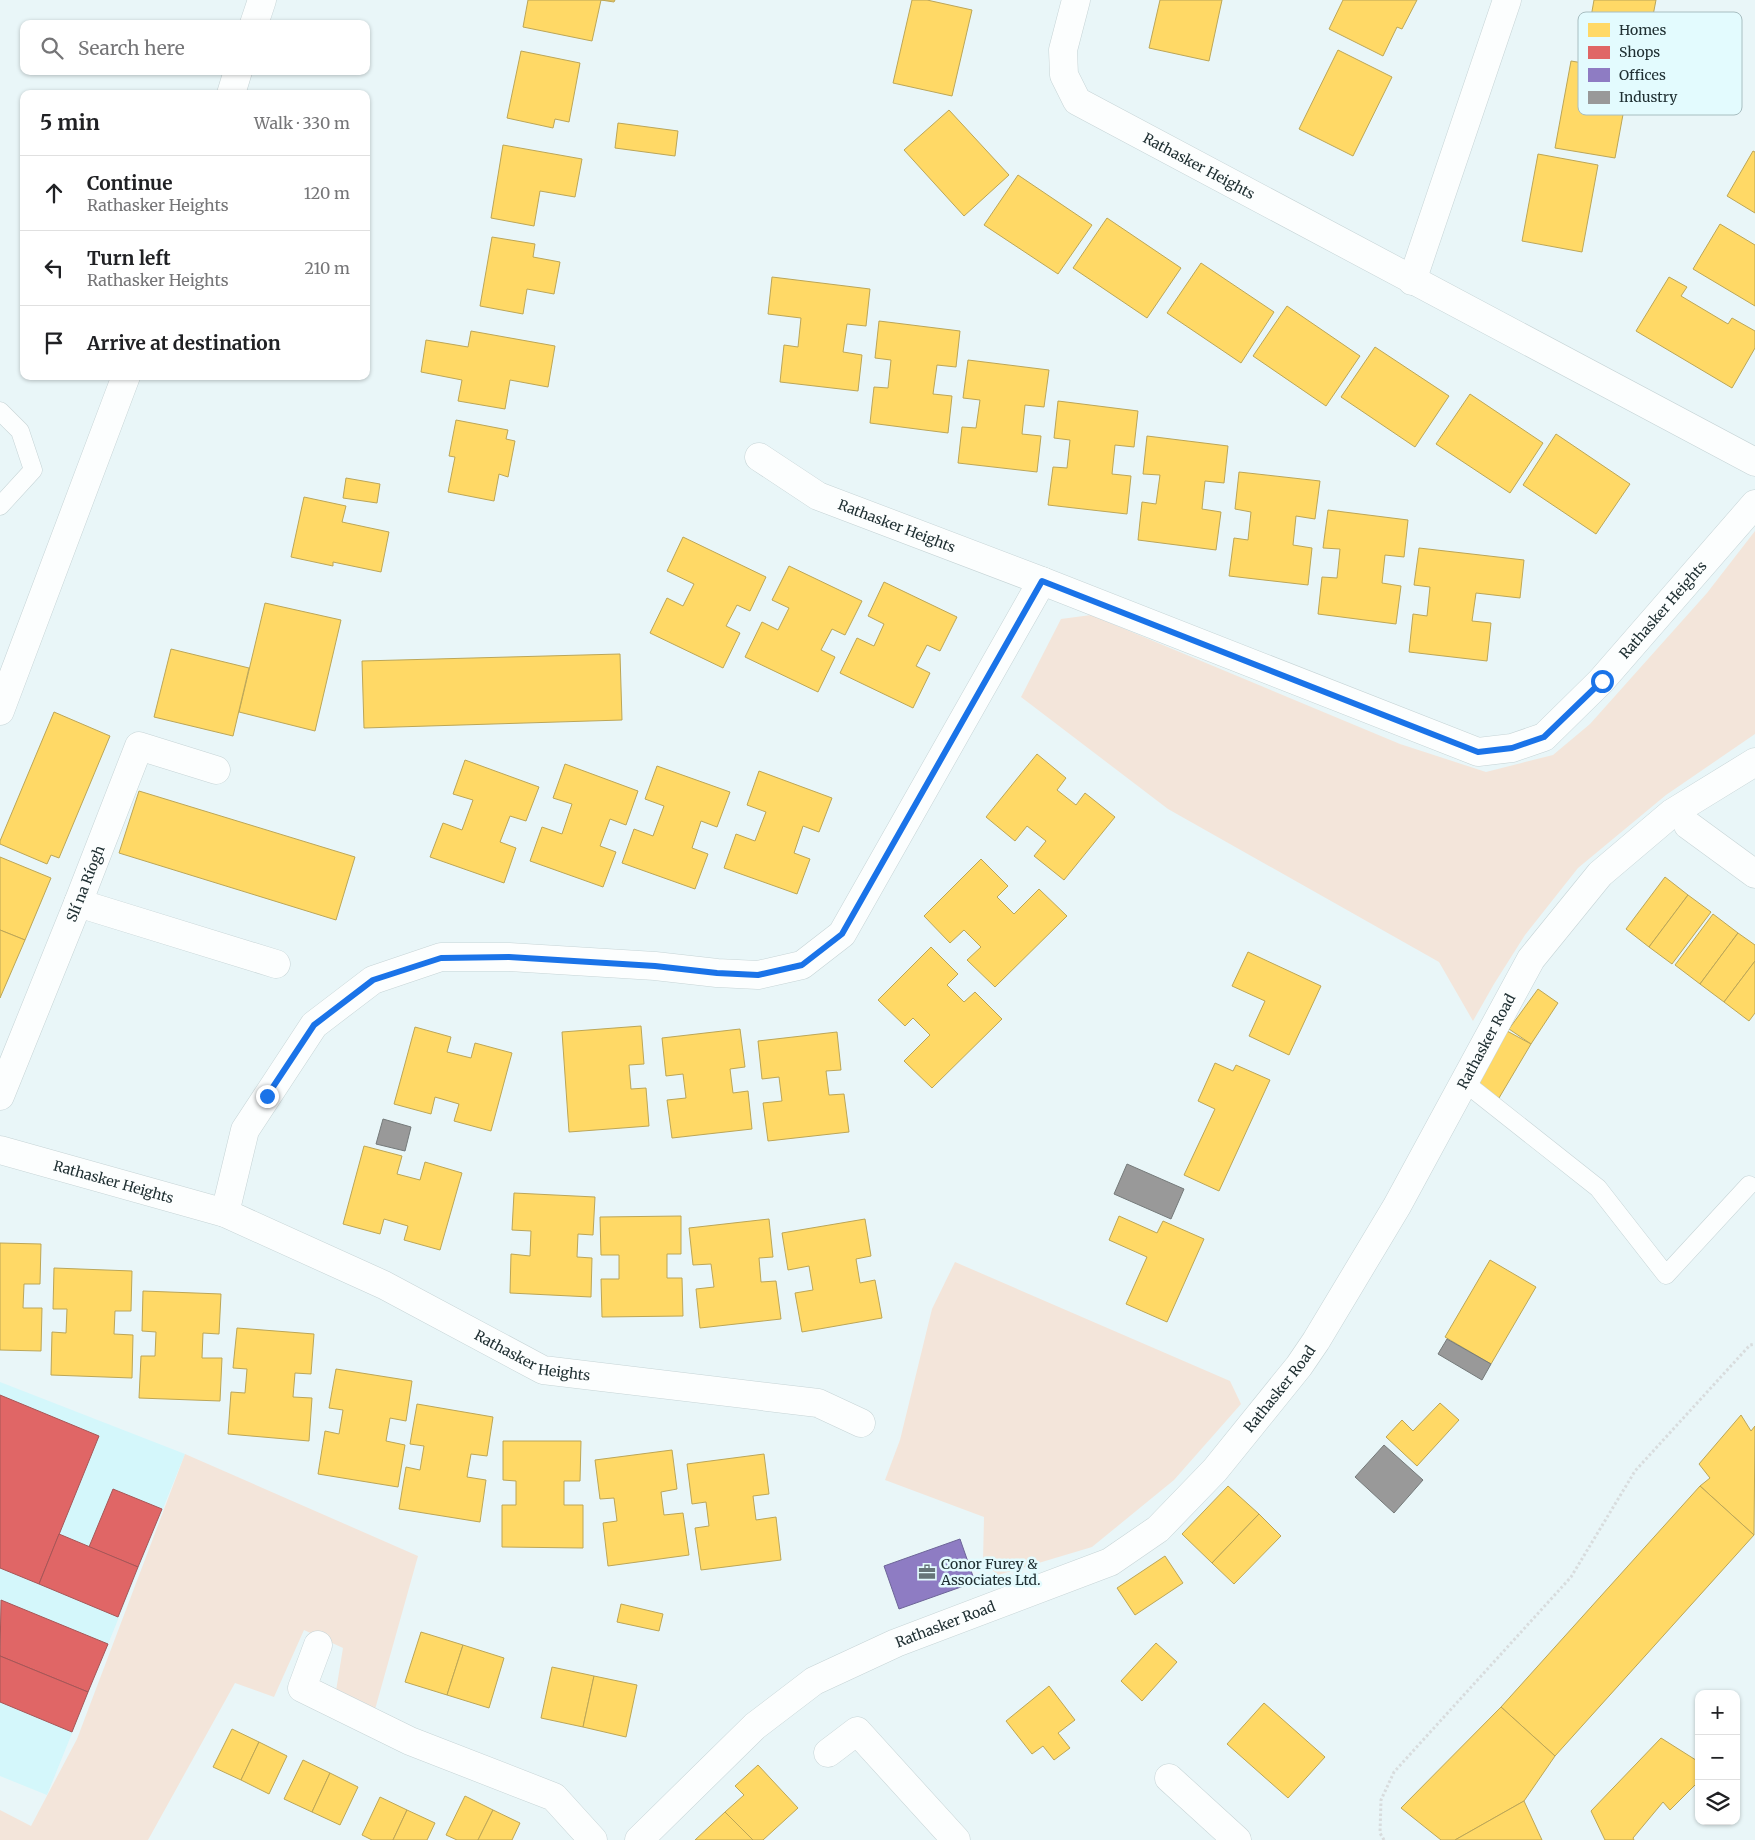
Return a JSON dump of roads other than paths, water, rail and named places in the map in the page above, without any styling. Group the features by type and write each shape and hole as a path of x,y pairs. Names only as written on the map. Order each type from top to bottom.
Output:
{"street":[{"path":"255,20 262,0"},
{"name":"Rathasker Heights","path":"1076,0 1064,50 1064,75 1077,101 1755,462"},
{"path":"1412,281 1507,0"},
{"path":"232,90 237,75"},
{"path":"1,701 124,380"},
{"name":"Rathasker Heights","path":"759,457 818,496 1042,581 1478,752 1512,748 1544,737 1602,681 1755,504"},
{"path":"225,1214 245,1130 314,1025 373,980 441,958 509,957 655,966 717,973 758,975 802,965 809,960 842,934 1042,581"},
{"name":"Slí na Ríogh","path":"0,1096 139,746 216,770"},
{"name":"Rathasker Road","path":"639,1840 756,1726 814,1681 896,1643 1110,1562 1158,1530 1215,1470 1299,1366 1316,1341 1397,1206 1531,959 1600,874 1672,813 1755,762"},
{"path":"1688,825 1755,874"},
{"path":"78,903 276,964"},
{"name":"Rathasker Heights","path":"0,1150 225,1214 384,1285 543,1370 818,1403 862,1423"},
{"path":"318,1645 302,1688 410,1741 554,1797 593,1840"},
{"path":"828,1753 858,1731 956,1840"},
{"path":"1169,1778 1237,1840"}],"lane":[{"path":"0,411 20,431 33,470 0,506"},
{"path":"1464,1082 1598,1188 1666,1275 1749,1185"}],"place":[{"name":"Conor Furey & Associates Ltd.","path":"927,1572"}]}
